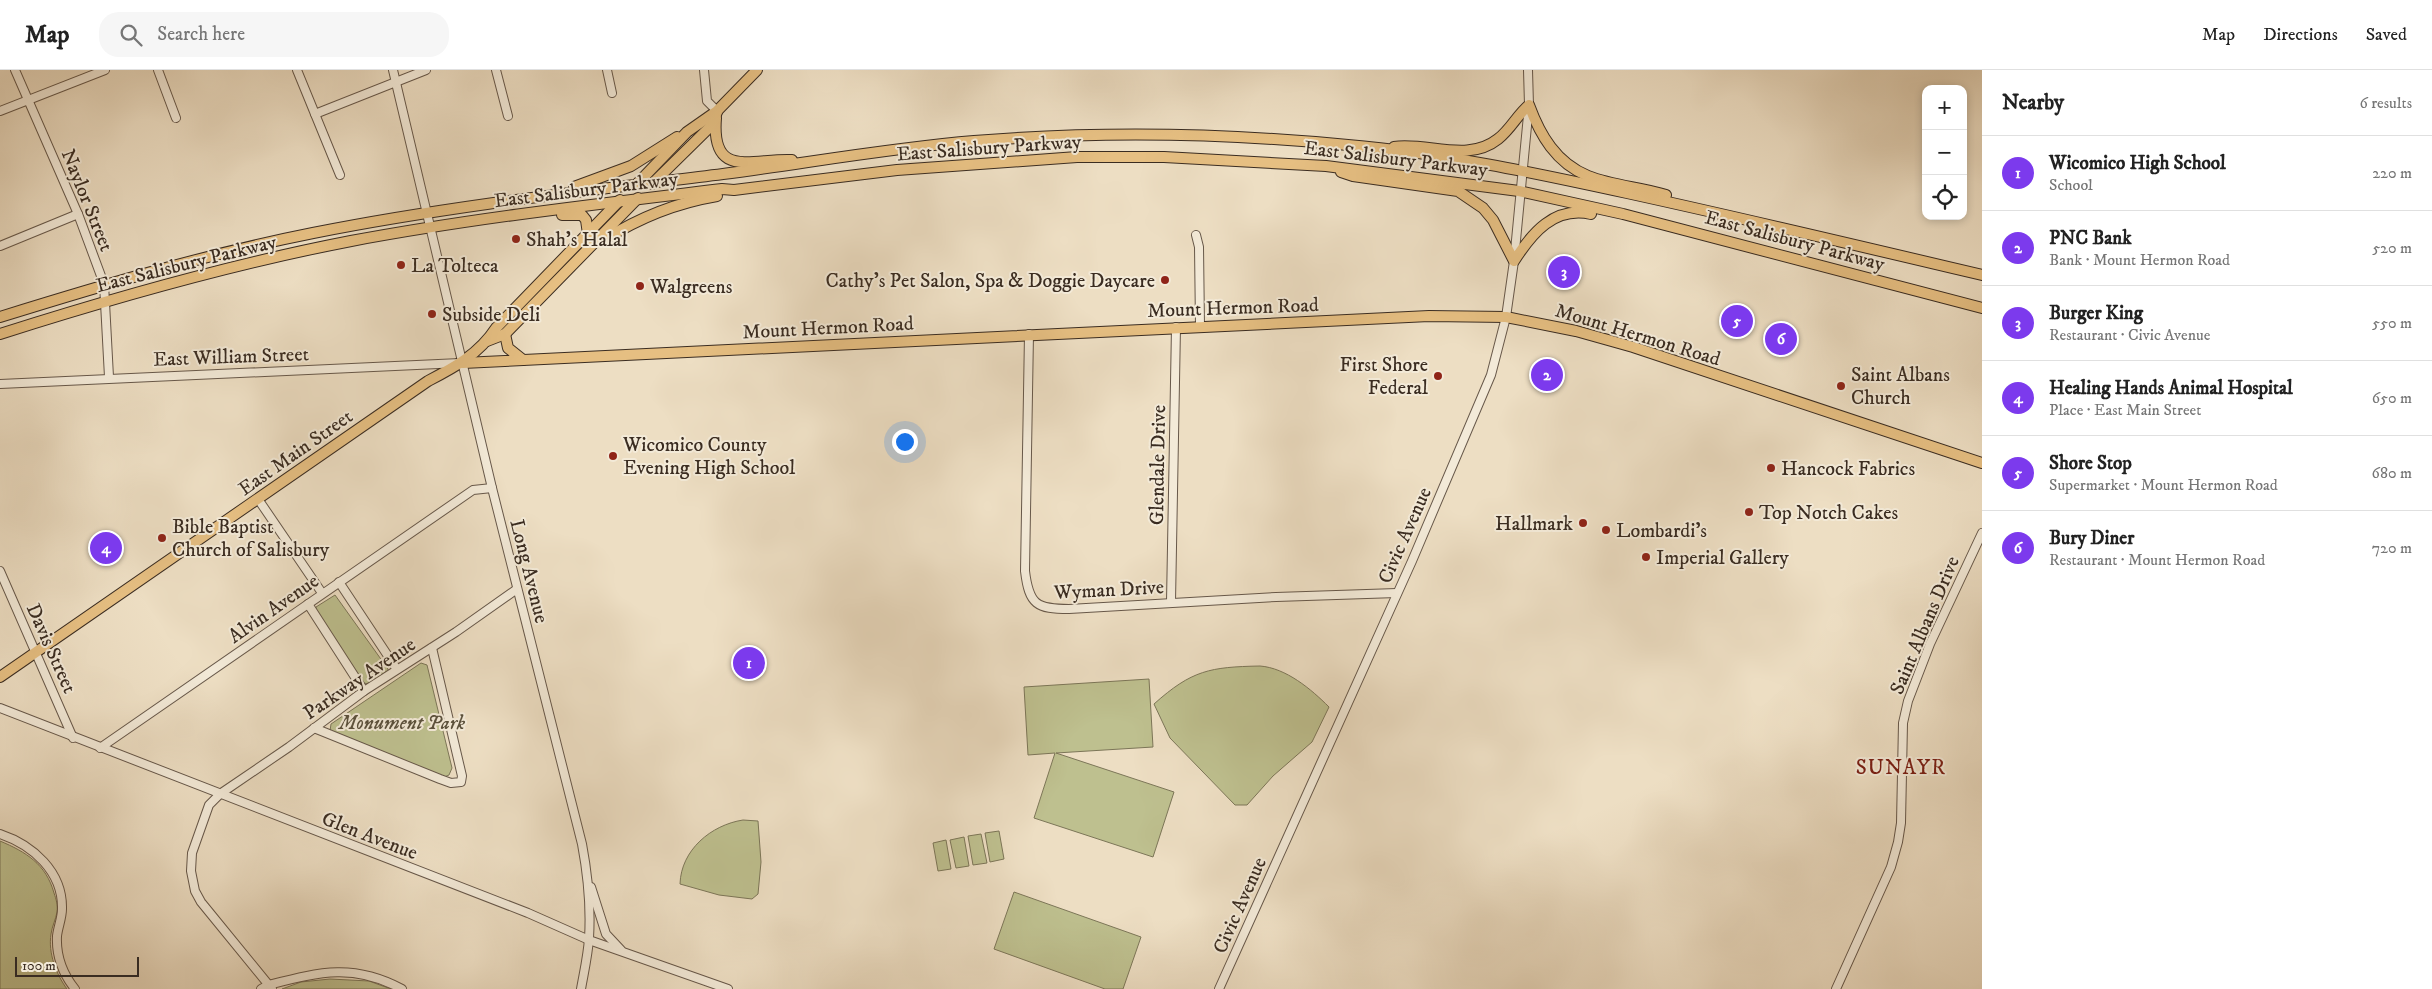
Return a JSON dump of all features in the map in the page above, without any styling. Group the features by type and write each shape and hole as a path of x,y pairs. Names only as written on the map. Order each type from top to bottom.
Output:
{"main road":[{"name":"East Main Street","path":"0,677 428,381 463,363 487,341 496,328 687,132 717,111 757,70"},
{"path":"1380,148 1409,145 1469,151 1497,140 1529,105 1541,134 1550,149 1562,160 1588,176 1662,193 1732,217"},
{"name":"East Main Street","path":"487,341 505,334 636,199 712,125 717,111"},
{"path":"717,111 716,144 720,151 734,161 778,159 821,162"},
{"path":"556,193 631,166 687,132"},
{"name":"East Salisbury Parkway","path":"0,317 104,284 266,243 426,212 556,193 637,185 969,142 1070,136 1209,136 1380,148 1460,159 1523,170 1982,275"},
{"name":"East Salisbury Parkway","path":"0,334 106,300 301,252 430,228 528,213 722,189 734,190 897,170 1077,157 1191,158 1326,166 1458,181 1519,191 1698,233 1982,308"},
{"path":"1326,166 1353,176 1458,191 1483,208 1493,220 1514,260 1544,223 1580,211 1659,230 1698,233"},
{"path":"590,248 628,224 666,207 722,195 734,190"},
{"path":"528,213 552,216 582,215 586,220 588,234"},
{"name":"Mount Hermon Road","path":"463,363 1176,327 1429,316 1506,317 1552,324 1617,342 1982,463"},
{"path":"505,334 508,348 523,360"}],"street":[{"name":"Naylor Street","path":"15,70 78,214 104,284 109,377"},
{"path":"0,111 105,70"},
{"path":"158,70 176,118"},
{"path":"297,70 340,175"},
{"name":"Long Avenue","path":"393,70 492,488 582,844 589,881 589,940 581,989"},
{"path":"315,114 396,80 426,70"},
{"path":"496,70 508,116"},
{"path":"606,70 612,93"},
{"path":"704,70 707,101 717,111"},
{"name":"Civic Avenue","path":"1220,989 1397,593 1482,396 1497,354 1506,317 1514,260 1519,191 1523,170 1529,105 1528,70"},
{"path":"0,246 78,214"},
{"path":"1196,235 1200,247 1200,326"},
{"name":"Glendale Drive","path":"1171,602 1176,327"},
{"name":"Wyman Drive","path":"1029,334 1025,571 1031,599 1044,608 1054,609 1171,602 1397,593"},
{"name":"East William Street","path":"0,384 109,377 463,363"},
{"name":"Alvin Avenue","path":"100,748 473,490 492,488"},
{"path":"258,499 322,593"},
{"name":"Saint Albans Drive","path":"1836,989 1887,876 1898,842 1901,823 1903,723 1908,701 1930,644 1982,534"},
{"name":"Davis Street","path":"0,571 73,738"},
{"path":"339,582 396,668"},
{"name":"Parkway Avenue","path":"267,988 201,902 195,891 191,871 192,853 209,805 220,794 314,728 364,690 396,668 432,648 517,588"},
{"path":"308,604 364,690"},
{"path":"314,728 440,780 451,783 461,782 454,739 432,648"},
{"name":"Glen Avenue","path":"0,708 73,738 528,913 589,940 728,989"},
{"path":"0,834 31,850 46,863 58,883 62,910 57,937 58,956 66,977 75,989"},
{"path":"589,881 606,934 625,952"},
{"path":"267,988 323,972 345,972 384,979 402,989"}],"green space":[{"path":"335,595 388,669 388,672 368,684 364,683 316,614 316,607"},
{"name":"Monument Park","path":"421,663 427,665 452,768 449,775 442,778 330,731 331,724"},
{"path":"1260,666 1279,671 1298,680 1329,707 1312,742 1273,776 1247,805 1235,805 1170,738 1154,704 1180,684 1202,673 1215,669"},
{"path":"1149,679 1153,747 1056,753 1174,792 1153,857 1034,818 1055,753 1028,755 1024,687"},
{"path":"743,820 758,821 761,862 758,894 752,899 719,895 680,884 686,860 700,841 720,827"},
{"path":"999,831 1004,859 990,862 985,833"},
{"path":"981,834 987,863 973,865 968,836"},
{"path":"964,837 969,866 956,868 950,840"},
{"path":"946,840 951,869 938,871 933,843"},
{"path":"0,841 34,860 46,874 57,907 50,941 52,956 59,977 67,989 0,989"},
{"path":"1014,892 1141,937 1123,989 1105,989 994,949"},
{"path":"330,979 369,981 391,989 282,989 301,982"}],"place":[{"name":"Shah’s Halal","path":"516,239"},
{"name":"La Tolteca","path":"401,265"},
{"name":"Burger King","path":"1564,272"},
{"name":"Cathy's Pet Salon, Spa & Doggie Daycare","path":"1165,280"},
{"name":"Walgreens","path":"640,286"},
{"name":"Subside Deli","path":"432,314"},
{"name":"Shore Stop","path":"1737,321"},
{"name":"Bury Diner","path":"1781,339"},
{"name":"PNC Bank","path":"1547,375"},
{"name":"First Shore Federal","path":"1438,376"},
{"name":"Saint Albans Church","path":"1841,386"},
{"name":"Wicomico County Evening High School","path":"613,456"},
{"name":"Hancock Fabrics","path":"1771,468"},
{"name":"Top Notch Cakes","path":"1749,512"},
{"name":"Hallmark","path":"1583,523"},
{"name":"Lombardi's","path":"1606,530"},
{"name":"Bible Baptist Church of Salisbury","path":"162,538"},
{"name":"Healing Hands Animal Hospital","path":"106,548"},
{"name":"Imperial Gallery","path":"1646,557"},
{"name":"Wicomico High School","path":"749,663"}],"district":[{"name":"SUNAYR","path":"1901,767"}]}
